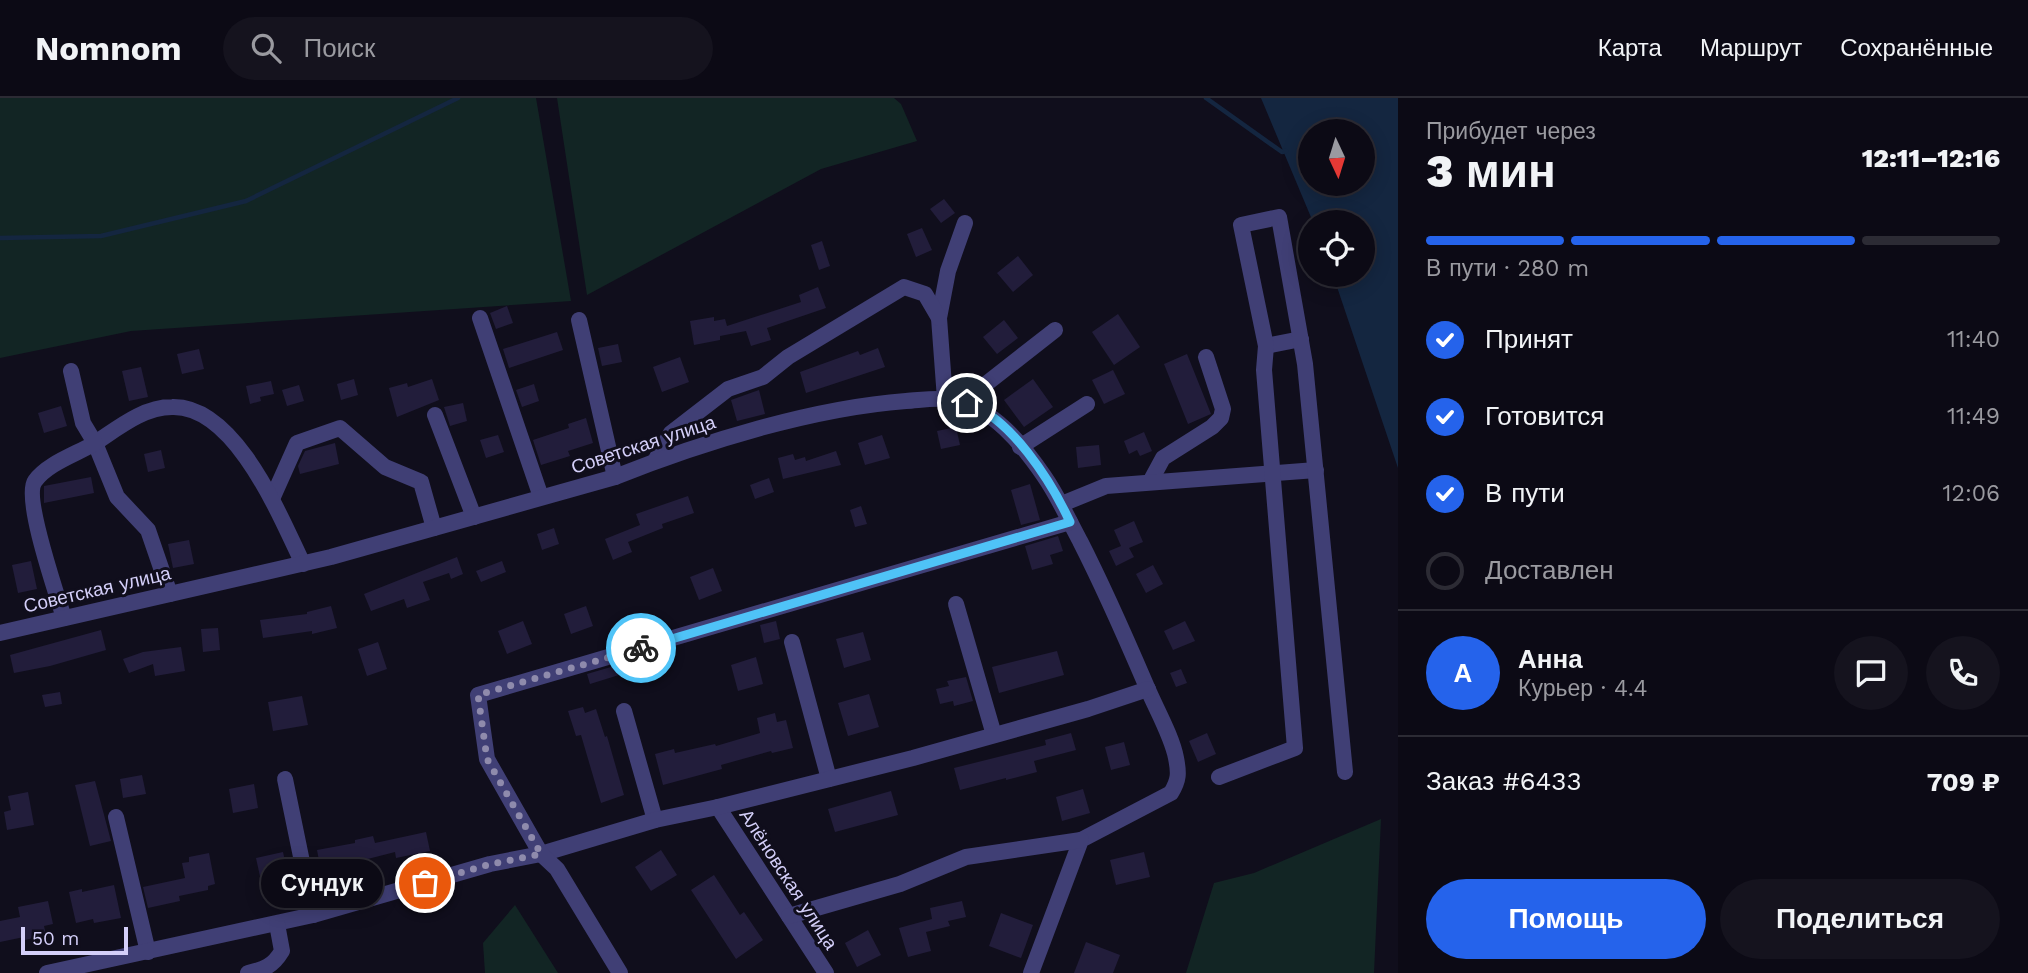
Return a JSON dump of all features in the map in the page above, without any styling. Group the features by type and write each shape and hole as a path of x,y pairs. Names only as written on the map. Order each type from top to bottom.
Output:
{"street":[{"path":"1219,777 1295,748 1264,370 1266,346 1241,225 1279,217 1301,339 1345,772"},
{"path":"945,399 939,318 948,271 965,223"},
{"path":"655,461 671,433 728,389 763,377 788,357 904,287 925,293 939,318"},
{"path":"480,318 541,498"},
{"path":"579,320 615,477"},
{"path":"967,403 977,391 1055,330"},
{"path":"1266,346 1301,339"},
{"path":"1150,482 1163,458 1212,427 1221,418 1223,409 1206,357"},
{"path":"71,371 83,423 95,443 117,497 148,530 170,594"},
{"name":"Советская улица","path":"0,633 303,564 615,477 655,461 786,422 876,403 945,399 967,403 988,414 1004,428 1044,475 1062,504 1108,596 1148,689"},
{"path":"1020,447 1087,404"},
{"path":"64,618 32,506 33,484 42,473 139,415 172,407 195,411 216,423 240,451 272,499 303,564"},
{"path":"435,415 474,516"},
{"path":"272,499 297,443 340,428 385,467 421,482 434,528"},
{"path":"1062,504 1106,486 1316,470"},
{"path":"621,973 557,869 541,854 487,759 478,695 1070,522"},
{"path":"956,604 994,735"},
{"path":"792,642 829,779"},
{"path":"47,973 313,915 491,864 541,854 655,820 718,807 994,735 1148,689 1176,755 1179,780 1171,793 1081,840 967,857 900,884 789,916"},
{"path":"624,711 655,820"},
{"path":"285,779 313,915"},
{"name":"Алёновская улица","path":"718,807 826,973"},
{"path":"116,817 148,952"},
{"path":"1031,973 1081,840"},
{"path":"248,973 274,964 282,951 277,924"}],"green space":[{"path":"0,98 536,98 571,301 131,331 0,358"},
{"path":"557,98 894,98 901,104 917,141 821,169 587,295"},
{"path":"1381,819 1374,973 1186,973 1214,883 1254,873"},
{"path":"515,905 558,973 485,973 483,943"}],"water":[{"path":"1261,98 1398,98 1398,468 1337,287 1375,287 1375,210 1308,210 1302,196 1376,196 1376,119 1298,119 1298,186"}],"building":[{"path":"944,199 955,213 941,223 930,209"},
{"path":"922,228 932,250 916,257 907,234"},
{"path":"822,241 830,266 819,270 811,245"},
{"path":"1018,256 1033,275 1013,292 997,273"},
{"path":"818,287 826,308 767,328 771,340 751,346 746,331 694,345 690,321 714,317 714,321 725,319 727,326 801,302 799,295"},
{"path":"507,306 513,323 496,329 490,313"},
{"path":"1118,314 1140,347 1114,365 1092,332"},
{"path":"1004,320 1018,338 997,354 983,337"},
{"path":"557,332 563,350 509,368 503,349"},
{"path":"618,344 622,362 602,366 598,348"},
{"path":"878,348 885,367 806,393 800,372 858,351 860,355"},
{"path":"199,349 204,369 182,374 177,354"},
{"path":"1187,354 1211,414 1188,424 1164,364"},
{"path":"680,357 689,382 662,392 653,367"},
{"path":"141,367 148,397 129,401 122,371"},
{"path":"1113,370 1125,394 1104,404 1092,380"},
{"path":"354,379 358,395 341,400 337,384"},
{"path":"432,379 439,400 397,417 389,388 407,383 408,387"},
{"path":"1033,379 1053,407 1024,427 1004,400"},
{"path":"271,381 274,394 260,397 261,401 250,404 246,386"},
{"path":"534,384 539,401 522,407 516,390"},
{"path":"299,385 304,401 287,406 282,390"},
{"path":"759,390 765,414 737,421 731,400"},
{"path":"463,403 467,421 450,426 444,407"},
{"path":"61,406 67,426 44,433 38,413"},
{"path":"586,418 593,443 568,451 570,456 541,465 533,440 569,428 568,424"},
{"path":"956,427 960,445 941,449 937,431"},
{"path":"1144,432 1152,451 1140,456 1137,450 1129,454 1124,441"},
{"path":"498,435 504,452 486,458 480,440"},
{"path":"882,435 890,458 865,465 858,443"},
{"path":"335,443 339,464 300,474 298,466 305,451"},
{"path":"1099,445 1101,465 1078,468 1076,447"},
{"path":"161,450 165,468 148,472 144,454"},
{"path":"836,451 841,465 783,479 778,458 793,454 795,460 805,457 806,461"},
{"path":"91,477 94,493 44,503 44,486"},
{"path":"769,478 774,492 755,499 750,485"},
{"path":"1030,484 1040,520 1021,525 1011,490"},
{"path":"688,496 694,513 662,524 663,528 628,542 632,552 613,560 605,539 640,525 636,514"},
{"path":"861,506 867,524 855,527 850,510"},
{"path":"1134,521 1143,542 1129,548 1134,557 1116,566 1109,551 1121,546 1114,530"},
{"path":"554,528 559,544 542,550 537,534"},
{"path":"1058,536 1063,551 1050,555 1053,564 1032,570 1025,546"},
{"path":"189,540 194,564 173,568 168,544"},
{"path":"457,557 463,574 451,579 449,573 423,582 430,600 407,608 404,599 371,611 364,594"},
{"path":"31,561 37,589 18,593 12,565"},
{"path":"502,561 506,572 481,582 476,571"},
{"path":"1153,565 1163,584 1146,593 1136,574"},
{"path":"713,568 722,591 699,600 690,577"},
{"path":"331,606 337,628 312,634 312,631 263,638 260,620 307,614"},
{"path":"586,606 593,626 571,634 564,614"},
{"path":"523,621 532,644 507,654 498,631"},
{"path":"776,621 780,639 764,643 760,625"},
{"path":"1185,621 1195,641 1173,650 1164,631"},
{"path":"218,628 220,650 203,652 201,629"},
{"path":"101,630 106,650 14,673 10,655"},
{"path":"863,632 871,660 844,668 836,639"},
{"path":"378,642 387,669 367,676 358,649"},
{"path":"181,647 185,671 155,676 153,664 129,673 123,659 143,652"},
{"path":"1057,651 1064,675 999,693 992,667"},
{"path":"645,657 648,666 590,684 587,674"},
{"path":"756,657 763,684 738,691 731,665"},
{"path":"1181,669 1187,683 1176,687 1170,673"},
{"path":"966,677 973,701 954,706 953,701 940,704 936,689 949,686 947,681"},
{"path":"60,692 62,704 45,707 42,695"},
{"path":"869,694 879,727 848,736 838,703"},
{"path":"302,696 308,725 273,731 268,702"},
{"path":"583,707 585,713 596,709 605,737 607,736 624,795 601,803 581,735 576,736 568,711"},
{"path":"775,713 777,722 786,720 793,748 772,753 771,751 721,765 722,769 663,785 655,754 674,749 675,753 715,744 716,746 760,733 757,718"},
{"path":"1071,733 1076,750 1034,761 1037,772 960,790 954,768 1046,745 1045,740"},
{"path":"1207,733 1216,754 1198,762 1189,741"},
{"path":"1124,742 1130,765 1111,770 1105,747"},
{"path":"142,775 146,794 123,798 120,779"},
{"path":"95,781 111,841 90,846 75,785"},
{"path":"254,784 258,808 233,813 229,789"},
{"path":"1083,789 1090,813 1062,821 1056,797"},
{"path":"891,791 898,815 835,832 828,809"},
{"path":"28,792 34,825 7,830 4,812 11,810 8,796"},
{"path":"426,832 430,851 396,858 395,852 321,871 317,850 355,843 355,840 373,836 375,843"},
{"path":"661,850 677,875 651,891 635,867"},
{"path":"283,852 288,875 261,881 256,858"},
{"path":"1144,852 1150,877 1116,885 1110,860"},
{"path":"209,853 215,884 208,886 208,890 179,896 180,901 148,908 143,887 185,878 182,863 189,862 189,857"},
{"path":"714,875 740,915 744,912 763,940 736,959 691,890"},
{"path":"114,885 121,918 76,923 69,892"},
{"path":"48,901 53,924 44,926 46,935 0,942 0,921 20,917 18,907"},
{"path":"962,901 966,917 948,921 950,926 926,932 931,951 908,957 899,928 932,919 930,908"},
{"path":"1001,913 1033,925 1021,958 989,946"},
{"path":"868,930 881,955 857,967 845,943"},
{"path":"1086,942 1120,955 1113,973 1074,973"}],"waterway":[{"path":"0,238 101,236 246,201 458,98"},
{"path":"1206,98 1282,152 1286,151"}],"way so far":[{"path":"425,883 491,864 541,854 487,759 478,695 641,648"}],"place":[{"name":"Сундук","path":"425,883"}],"route":[{"path":"641,648 1070,522 1044,475 1004,428 980,408 967,403"}]}
